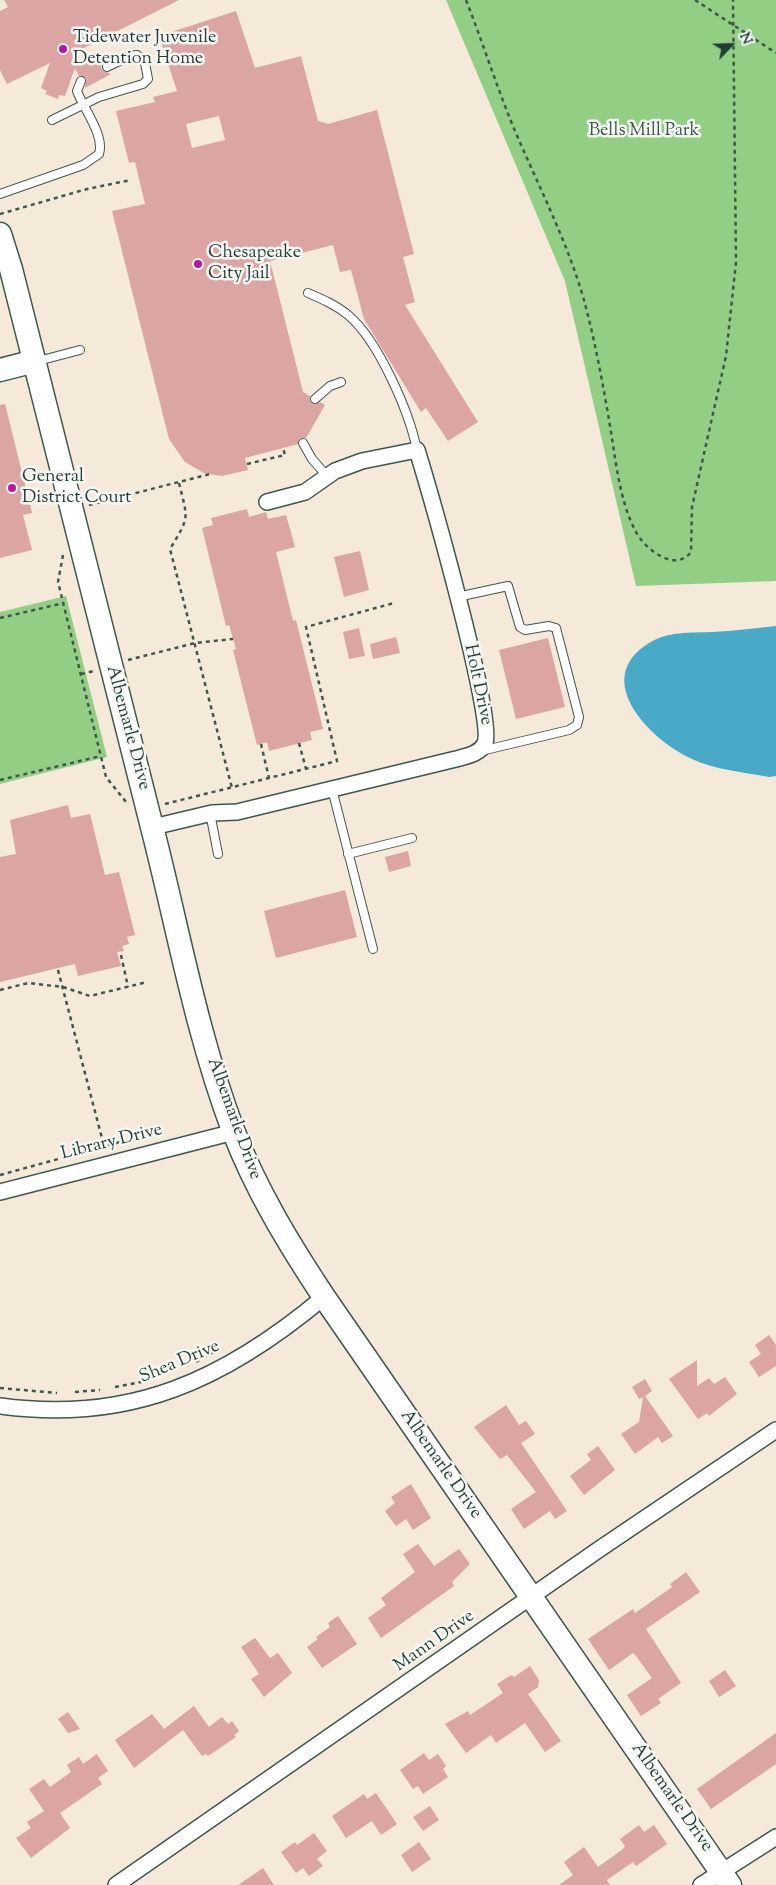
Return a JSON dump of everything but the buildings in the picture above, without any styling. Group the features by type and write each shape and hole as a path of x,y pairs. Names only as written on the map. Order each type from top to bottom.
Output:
{"street":[{"name":"Albemarle Drive","path":"0,234 35,361 150,818 190,988 234,1132 274,1217 324,1297 726,1878"},
{"path":"0,370 35,361"},
{"path":"267,502 305,492 314,488 327,476 362,461 417,450"},
{"name":"Holt Drive","path":"150,818 237,812 479,751 484,744 487,726 457,597 417,450"},
{"name":"Library Drive","path":"0,1192 234,1132"},
{"name":"Shea Drive","path":"0,1406 25,1410 98,1408 142,1400 175,1390 220,1370 259,1346 324,1297"},
{"name":"Mann Drive","path":"116,1885 776,1430"},
{"path":"701,1885 726,1878 776,1837"}],"lane":[{"path":"52,120 100,96 143,84 148,79 145,63 137,55 124,58 108,67"},
{"path":"0,194 83,165 98,157 100,145 77,91 81,81"},
{"path":"308,293 348,315 364,332 399,397 412,427 417,450"},
{"path":"35,361 80,350"},
{"path":"315,399 330,386 341,382"},
{"path":"303,443 312,459 327,476"},
{"path":"457,597 508,586 520,627 525,630 549,626 556,628 579,721 577,726 569,730 479,751"},
{"path":"332,789 373,949"},
{"path":"210,813 218,854"},
{"path":"348,854 412,838"}],"path":[{"path":"466,0 514,129 564,242 577,278 605,394 621,490 631,521 639,538 651,550 668,559 676,560 685,558 691,552 692,507 726,356 733,299 737,212 733,120 733,0"},
{"path":"695,0 776,53"},
{"path":"0,214 88,189 98,189 131,180"},
{"path":"247,464 285,455 283,448"},
{"path":"72,509 210,474"},
{"path":"179,483 187,516 186,524 170,549 232,789"},
{"path":"65,546 58,582 106,777 133,812 150,818 232,789 337,761 306,626 394,604"},
{"path":"0,618 64,603"},
{"path":"81,674 195,643 233,638"},
{"path":"261,744 269,778"},
{"path":"299,744 306,769"},
{"path":"0,780 101,756"},
{"path":"121,955 128,987"},
{"path":"58,970 104,1146"},
{"path":"0,990 28,983 63,987 90,996 147,982"},
{"path":"0,1175 120,1142"},
{"path":"189,1365 218,1349"},
{"path":"69,1392 108,1389 146,1380"},
{"path":"0,1388 61,1393"}],"green space":[{"name":"Bells Mill Park","path":"446,0 776,0 776,581 636,586 565,281"},
{"path":"66,596 107,757 0,784 0,612"}],"water":[{"path":"776,626 776,776 769,777 710,766 692,759 659,738 644,723 633,707 626,691 625,674 632,658 649,643 664,636 680,633 720,632"}],"place":[{"name":"Tidewater Juvenile Detention Home","path":"63,49"},
{"name":"Chesapeake City Jail","path":"198,264"},
{"name":"General District Court","path":"12,488"}]}
